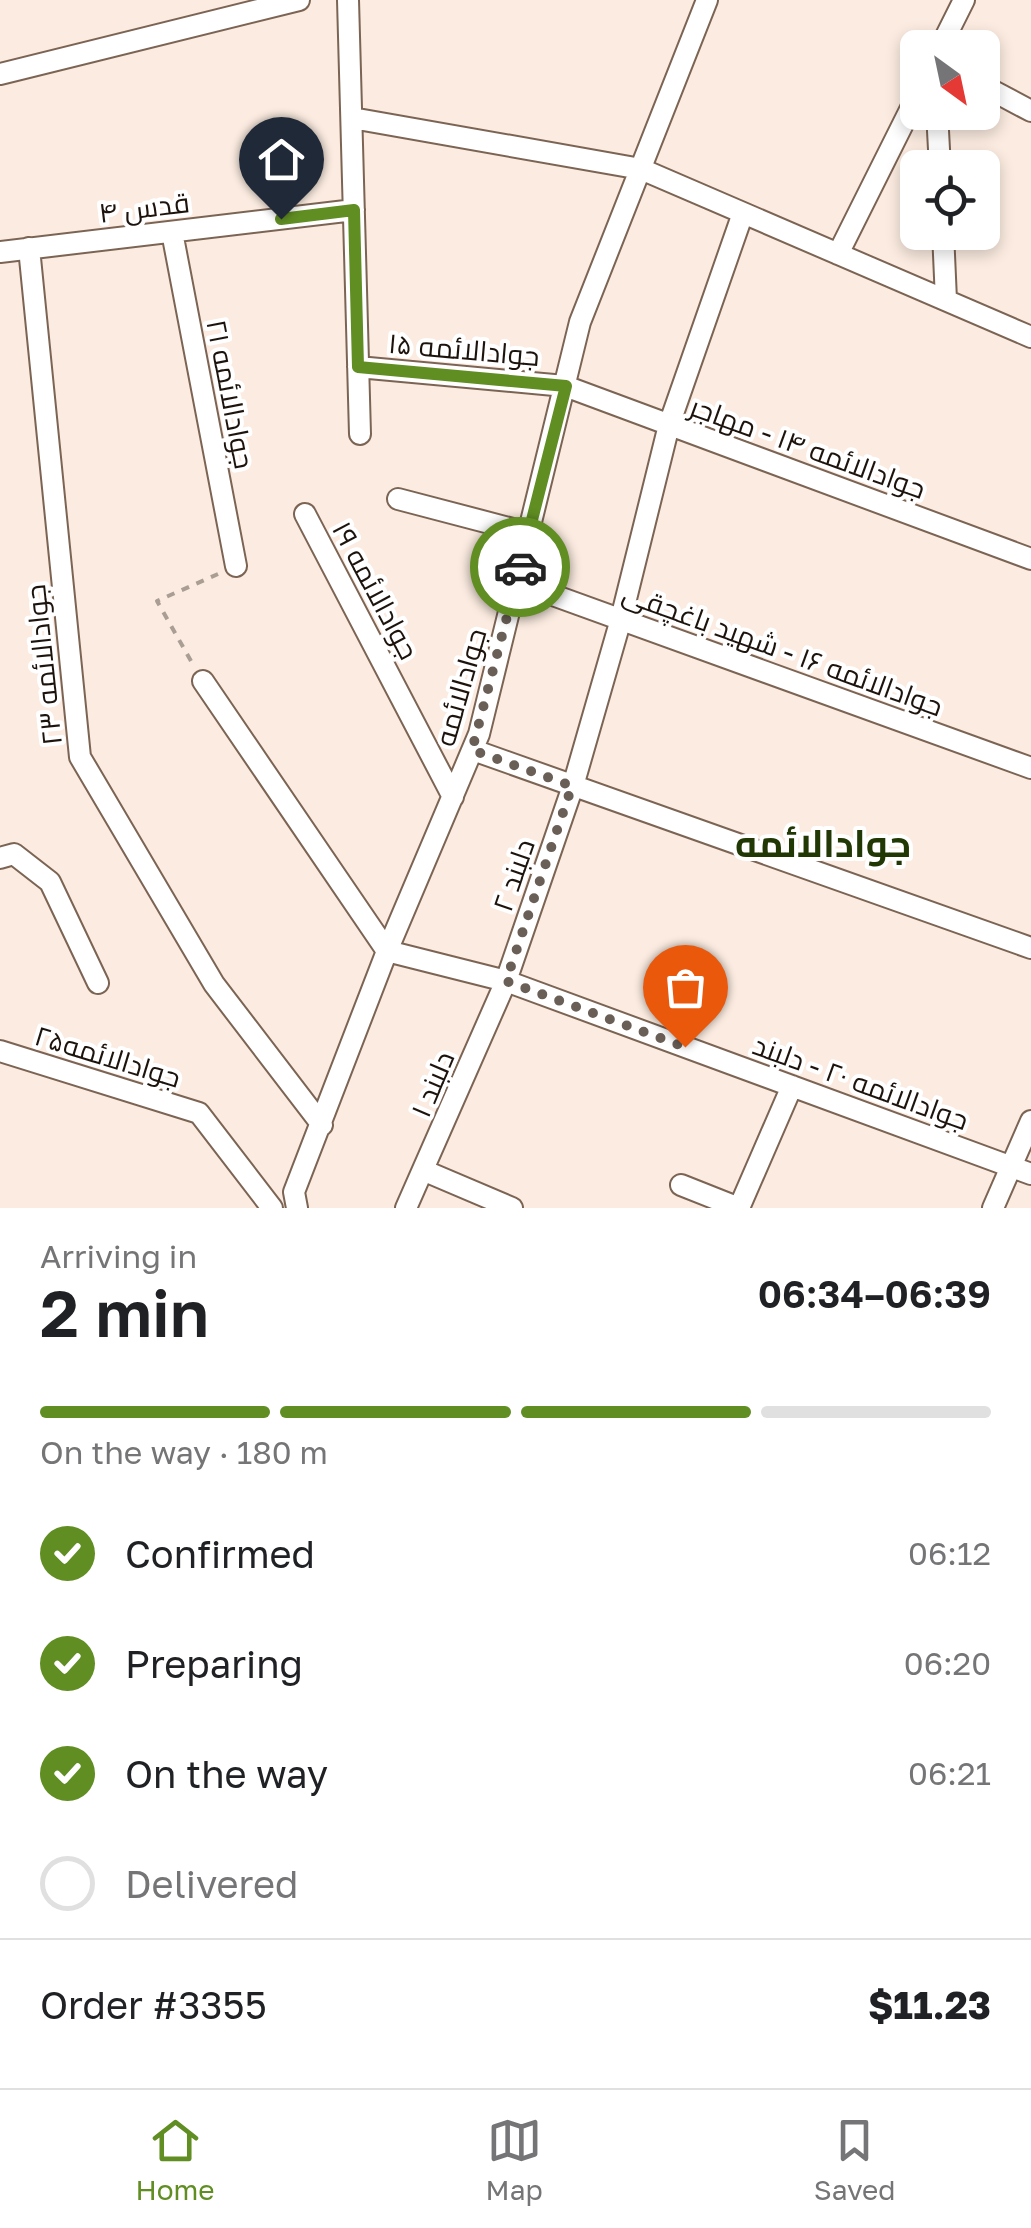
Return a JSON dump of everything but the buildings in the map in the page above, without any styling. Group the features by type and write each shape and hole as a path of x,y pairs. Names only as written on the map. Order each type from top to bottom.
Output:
{"street":[{"path":"0,74 299,0"},
{"path":"348,0 360,434"},
{"name":"جوادالائمه","path":"297,1208 294,1192 387,951 472,750 580,322 707,0"},
{"path":"949,30 964,0"},
{"path":"1000,95 1031,111"},
{"path":"352,118 640,169 1031,336"},
{"path":"838,254 900,130"},
{"name":"قدس ۴","path":"0,252 354,210"},
{"name":"دلبند ۲","path":"506,981 572,786 621,619 670,425 743,213"},
{"name":"جوادالائمه ۲۱","path":"172,232 236,566"},
{"name":"جوادالائمه ۲۳","path":"29,248 80,757 214,984 322,1125"},
{"path":"944,250 946,300"},
{"name":"جوادالائمه ۱۵","path":"358,367 566,386"},
{"name":"جوادالائمه ۱۴ - مهاجر","path":"566,386 1031,558"},
{"path":"398,499 528,533"},
{"name":"جوادالائمه ۱۹","path":"305,514 453,797"},
{"name":"جوادالائمه ۱۶ - شهید باغچقی","path":"517,582 1031,768"},
{"path":"202,682 387,951"},
{"path":"472,750 1031,948"},
{"path":"0,858 14,854 50,882 98,983"},
{"name":"جوادالائمه ۲۰ - دلبند","path":"387,951 506,981 1021,1171"},
{"name":"دلبند ۱","path":"406,1208 506,981"},
{"name":"جوادالائمه۲۵","path":"0,1051 200,1113 272,1208"},
{"path":"681,1184 739,1208 792,1086"},
{"path":"993,1208 1021,1171 1031,1121"},
{"path":"425,1171 512,1208"}],"path":[{"path":"202,682 157,601 236,566"}],"way so far":[{"path":"520,567 472,750 572,786 506,981 685,1047"}],"district":[{"name":"جوادالائمه","path":"823,842"}],"route":[{"path":"281,219 354,210 358,367 566,386 520,567"}]}
